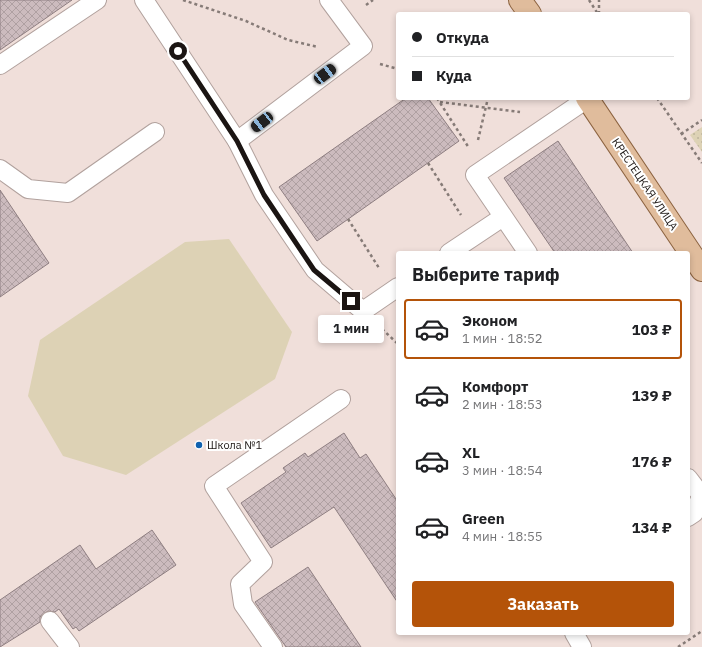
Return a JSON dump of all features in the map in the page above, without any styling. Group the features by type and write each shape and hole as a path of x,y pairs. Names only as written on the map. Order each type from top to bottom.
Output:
{"main road":[{"path":"520,0 529,12"},
{"name":"КРЕСТЕЦКАЯ УЛИЦА","path":"588,100 689,251"},
{"name":"КРЕСТЕЦКАЯ УЛИЦА","path":"690,252 702,270"}],"lane":[{"path":"0,65 97,0"},
{"path":"144,0 237,141 264,195 314,270 363,311 396,289"},
{"path":"237,141 363,46 329,0"},
{"path":"527,251 503,217 475,166 549,123 584,100"},
{"path":"0,169 28,189 68,193 155,132"},
{"path":"452,251 503,217"},
{"path":"273,647 243,604 240,584 263,562 214,486 341,399"},
{"path":"690,480 702,494 694,513 690,516"},
{"path":"50,621 70,647"},
{"path":"575,635 582,647"}],"path":[{"path":"182,0 246,21 288,40 350,55"},
{"path":"589,0 597,12"},
{"path":"598,12 599,0"},
{"path":"475,166 488,100"},
{"path":"658,100 702,163"},
{"path":"440,102 486,106 529,114 549,123"},
{"path":"440,102 475,166"},
{"path":"681,134 702,120"},
{"path":"428,163 475,236"},
{"path":"348,219 396,289"},
{"path":"678,647 702,631"}],"shaded area":[{"path":"702,127 702,152 690,135"},
{"path":"229,239 292,332 275,379 126,475 63,456 28,396 40,340 185,242"}],"building":[{"path":"0,0 72,0 0,50"},
{"path":"403,100 429,100 459,141 317,241 279,187"},
{"path":"558,141 632,251 554,251 504,178"},
{"path":"0,190 49,263 0,297"},
{"path":"344,433 360,458 366,454 396,499 396,600 334,507 271,548 241,503 286,472 283,468 305,453 308,457"},
{"path":"152,530 176,565 79,631 76,627 73,629 59,609 55,612 48,611 40,617 40,622 0,647 0,600 80,545 96,569"},
{"path":"308,567 361,647 286,647 255,602"}],"place":[{"name":"Школа №1","path":"199,445"}],"route":[{"path":"178,51 237,141 264,195 314,270 351,301"}]}
